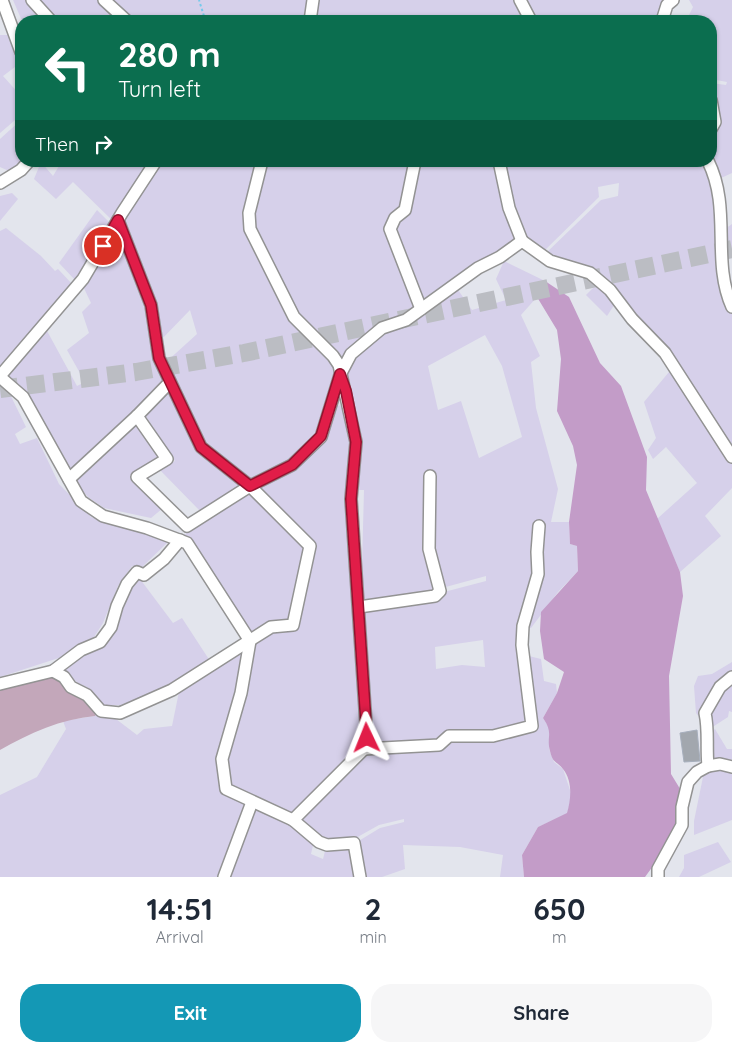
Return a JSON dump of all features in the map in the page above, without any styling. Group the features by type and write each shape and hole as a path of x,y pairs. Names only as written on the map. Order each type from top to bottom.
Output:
{"street":[{"path":"2,0 15,36"},
{"path":"32,0 46,15"},
{"path":"104,0 120,15"},
{"path":"311,15 313,0"},
{"path":"520,0 528,15"},
{"path":"664,15 667,5 672,0"},
{"path":"0,183 24,167"},
{"path":"152,167 83,279 0,376 24,396 81,501 103,516 187,543 250,641 241,693 222,759 226,789 294,820 319,842 327,845 354,843 360,877"},
{"path":"260,167 249,213 250,229 294,316 333,356 339,365 356,442 351,499 367,738 364,749 294,820"},
{"path":"414,167 405,210 395,218 390,229 421,309"},
{"path":"500,167 509,208 522,241 550,261 590,273 610,290 632,319 665,353 731,453"},
{"path":"712,167 717,176 723,200 723,259 728,298 732,307"},
{"path":"53,671 64,677 71,687 86,695 101,712 120,713 172,690 271,627 293,625 310,546 250,486 201,447 159,358 151,305 118,220"},
{"path":"137,416 167,459 137,478 186,526 250,486 292,465 321,436 340,374 351,354 382,328 406,320 478,268 500,257 522,241"},
{"path":"69,479 137,416 170,382"},
{"path":"359,607 435,596 440,591 429,549 430,476"},
{"path":"364,749 438,745 449,736 493,736 532,726 522,645 523,626 538,574 539,526"},
{"path":"0,684 53,671 82,650 100,642 111,627 117,606 127,584 138,572 144,575 164,559 180,540"},
{"path":"705,768 707,708 720,687 732,677"},
{"path":"658,877 658,869 682,825 686,787 697,772 705,768 720,764 732,767"},
{"path":"224,877 252,802"}],"path":[{"path":"199,0 204,15"}],"shaded area":[{"path":"13,0 28,0 42,15 19,15"},
{"path":"36,0 101,0 118,15 50,15"},
{"path":"111,0 308,0 305,15 128,15"},
{"path":"316,0 518,0 525,15 313,15"},
{"path":"522,0 669,0 661,15 530,15"},
{"path":"689,0 732,0 732,173 721,178 715,167 717,167 717,84 726,85 727,82 717,80 717,15 689,15 693,7"},
{"path":"0,35 8,35 15,53 15,67 3,76 15,89 15,120 0,133"},
{"path":"15,125 16,167 11,172 0,167 0,139"},
{"path":"39,167 45,167 53,176 58,167 149,167 114,222 73,182 56,199 34,179"},
{"path":"155,167 259,167 245,223 248,241 292,320 333,366 336,375 319,434 289,463 252,482 203,445 165,363 197,334 190,310 160,341 121,221"},
{"path":"264,167 412,167 404,209 390,220 416,310 391,323 342,366 296,316 253,229 252,215"},
{"path":"417,167 498,167 519,240 422,306 393,229"},
{"path":"503,167 709,167 714,176 732,312 732,443 730,444 599,276 545,254 601,200 618,196 619,183 598,187 599,197 542,253 523,238"},
{"path":"12,193 18,199 0,221 0,196"},
{"path":"97,210 112,225 76,281 59,263"},
{"path":"732,224 732,255 726,256 725,229"},
{"path":"6,228 41,256 55,271 58,269 73,285 0,369 0,231"},
{"path":"118,228 148,305 166,381 70,473 3,375 46,329 77,386 85,382 67,350 89,333 82,312 91,303 82,284"},
{"path":"504,261 545,281 537,297 521,315 540,356 531,362 536,408 558,489 551,522 569,522 570,544 577,546 578,571 558,592 531,628 525,628 541,574 539,552 542,524 538,524 535,552 537,572 519,631 520,672 530,724 493,734 448,734 437,743 370,746 362,608 436,598 444,592 486,581 486,576 442,588 431,548 433,473 430,473 427,550 437,589 433,594 361,604 364,490 354,490 358,462 354,410 343,371 357,351 383,330 408,320 456,287 472,310 506,300 496,279","holes":["485,335 502,366 522,437 479,458 461,401 438,410 428,366","483,640 485,667 462,665 436,669 435,647"]},
{"path":"545,281 569,297 600,363 621,386 647,457 646,490 680,572 683,596 669,676 671,774 685,797 680,829 645,877 524,877 522,855 538,827 567,813 570,797 570,785 566,774 551,755 549,732 543,718 557,693 564,672 544,659 540,631 541,612 578,571 577,546 570,544 569,522 577,465 573,446 557,411 561,359 557,330 537,297"},
{"path":"598,283 616,302 607,316 586,295"},
{"path":"669,372 711,433 732,454 732,488 705,516 721,536 680,572 657,519 697,483 666,447 653,459 648,450 656,438 644,402"},
{"path":"0,380 4,382 26,427 15,434 20,444 37,438 59,484 91,517 169,541 141,568 132,566 118,586 103,623 94,637 71,654 0,677"},
{"path":"170,390 192,444 204,457 242,486 201,512 160,470 175,461 145,415"},
{"path":"332,405 347,406 353,443 364,738 360,748 293,815 230,788 225,759 254,645 272,633 294,630 313,544 257,488 322,438"},
{"path":"135,423 162,457 130,475 163,508 151,518 104,508 88,497 75,482 95,464 113,442"},
{"path":"250,491 304,546 291,621 252,636 184,535"},
{"path":"137,575 173,623 182,618 210,661 165,687 121,705 104,705 87,687 78,683 62,669 82,654 104,644"},
{"path":"244,650 228,732 224,790 249,803 221,877 0,877 0,795 37,777 66,729 63,721 95,716 96,712 112,716 137,735 144,729 172,726 181,682"},
{"path":"525,655 541,659 544,681 556,684 557,693 543,718 550,729 549,749 554,762 563,769 572,796 567,814 538,827 522,855 524,877 500,877 503,855 460,847 403,845 405,869 382,877 364,877 357,842 380,828 404,822 404,819 379,825 354,839 326,843 297,821 365,751 533,727"},
{"path":"732,662 732,675 704,723 696,713 694,686 698,676 712,674"},
{"path":"50,674 57,676 76,689 96,712 95,716 70,720 46,728 0,750 0,688"},
{"path":"732,679 732,712 729,711 728,717 711,728 708,709"},
{"path":"715,729 727,749 732,749 732,765 711,763 709,734"},
{"path":"717,768 732,769 732,820 694,835 694,821 704,772"},
{"path":"254,805 292,822 314,841 311,854 323,859 326,847 352,846 357,877 226,877"},
{"path":"718,842 731,862 699,877 679,877 684,868 684,855"}],"building":[{"path":"697,730 700,761 684,762 680,733"}],"tunnel":[{"path":"0,389 136,372 244,353 732,249"}],"route":[{"path":"103,246 118,220 151,305 159,358 201,447 250,486 292,465 321,436 328,408 340,374 346,391 356,442 351,499 365,685 367,738"}]}
